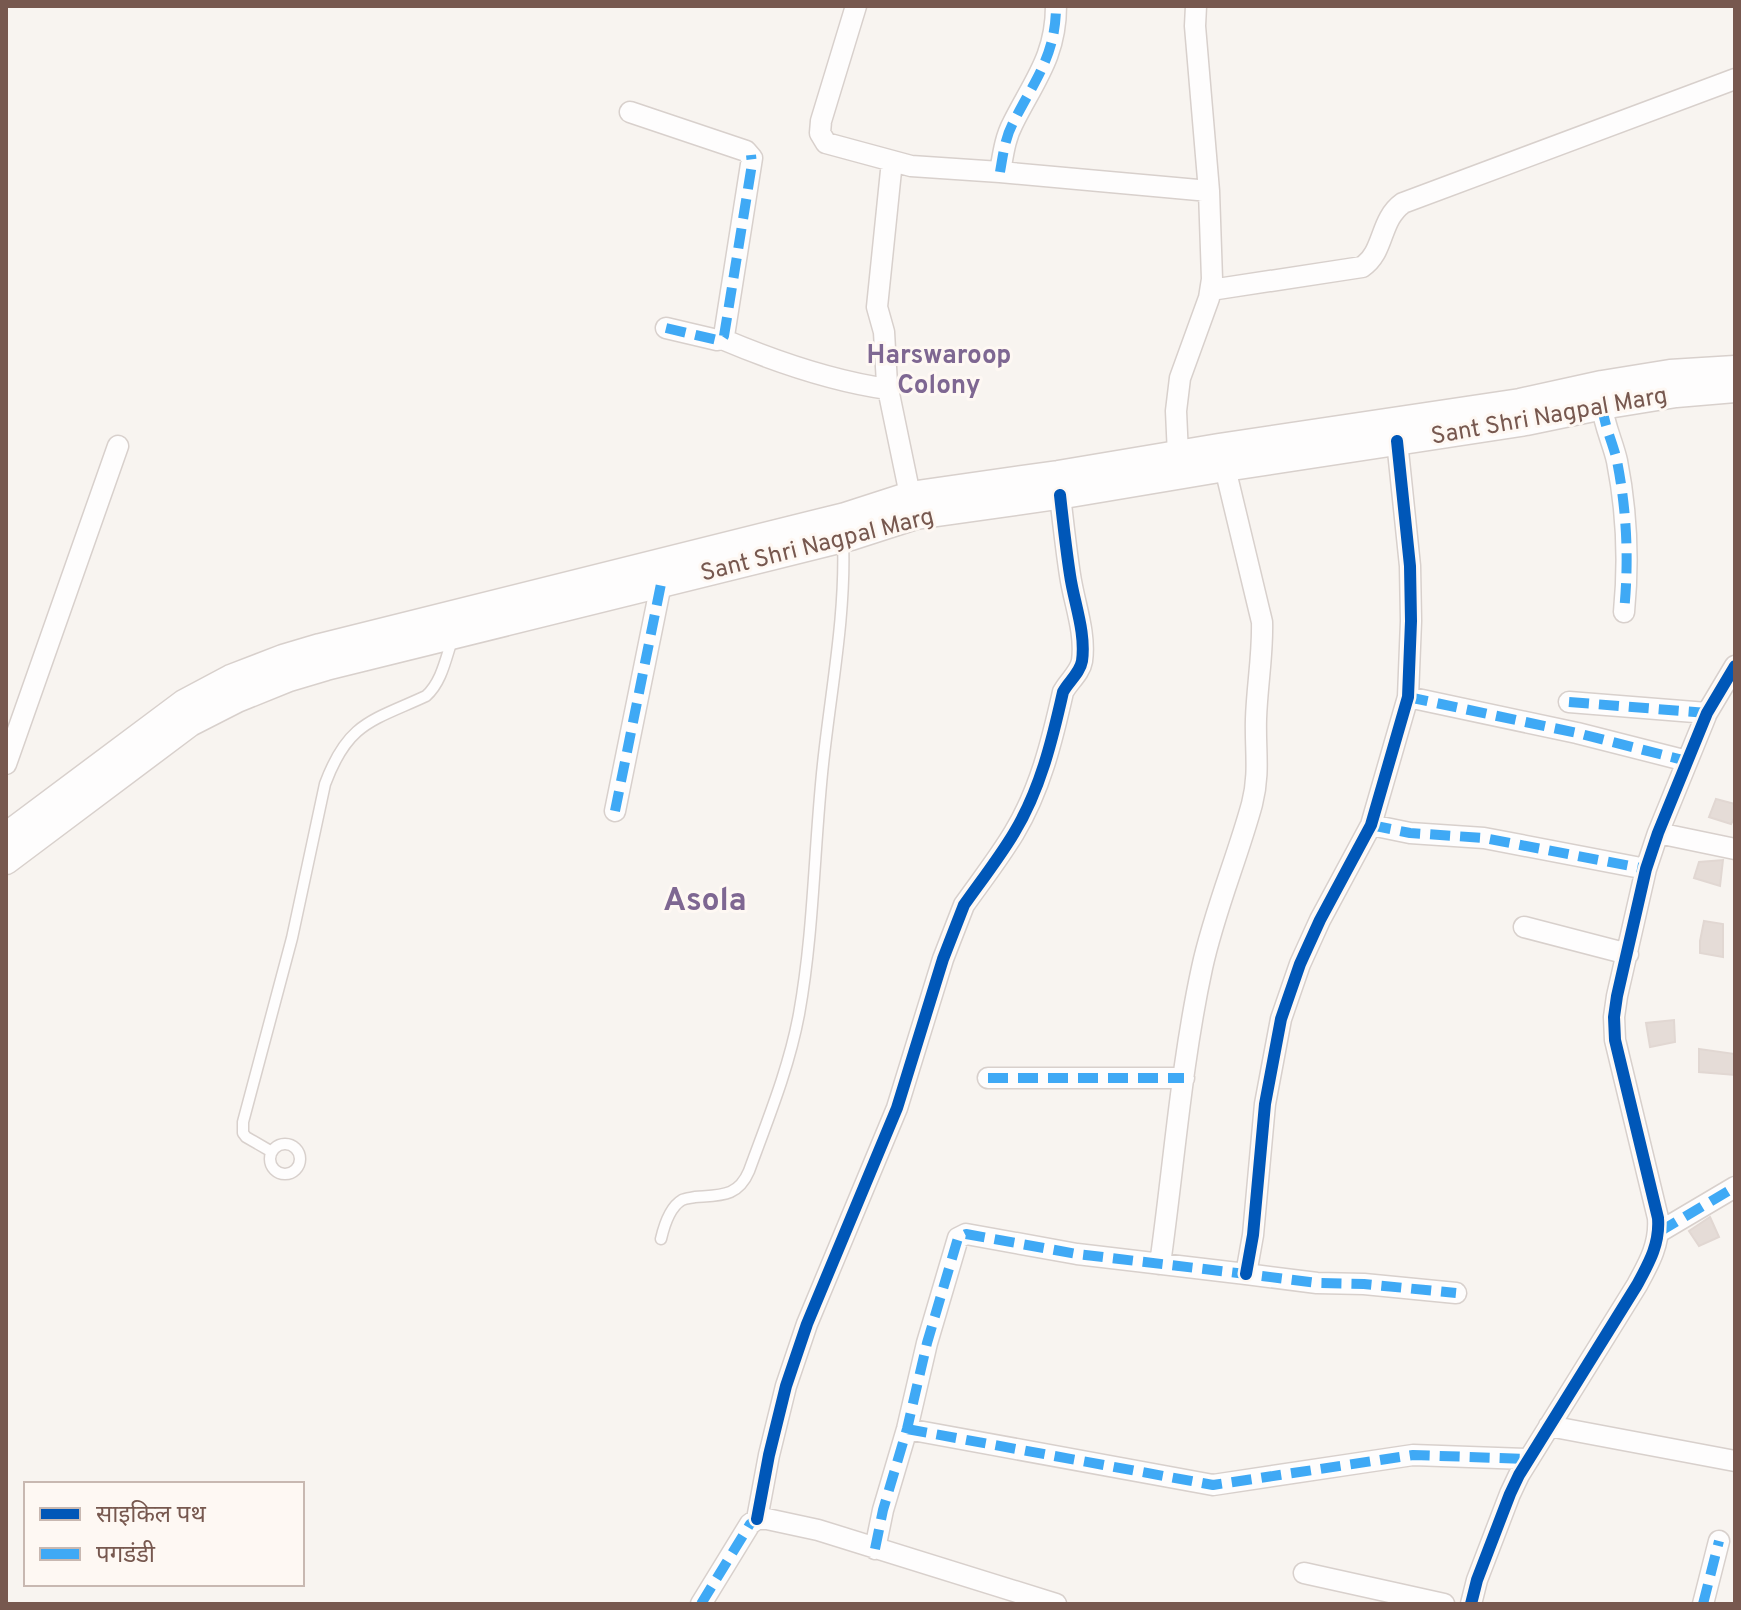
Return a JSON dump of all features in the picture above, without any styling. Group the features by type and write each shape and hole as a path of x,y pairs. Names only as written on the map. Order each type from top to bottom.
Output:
{"main road":[{"name":"Sant Shri Nagpal Marg","path":"6,836 184,703 231,678 320,647 845,516 910,495 1520,402 1670,373 1735,369"},
{"name":"Sant Shri Nagpal Marg","path":"6,861 190,723 237,699 326,667 843,539 916,516 1526,422 1676,394 1735,389"}],"street":[{"path":"856,6 821,121 820,133 826,143 911,166 1209,191"},
{"path":"1000,172 1005,143 1048,58 1053,43 1056,6"},
{"path":"1178,455 1176,411 1180,378 1211,290 1209,191 1196,6"},
{"path":"1211,290 1362,267 1373,256 1392,212 1403,203 1735,79"},
{"path":"630,112 746,151 752,158 726,332 722,339"},
{"path":"892,161 877,301 884,332 885,372 910,495"},
{"path":"666,328 722,339 829,376 888,389"},
{"path":"1602,406 1617,461 1628,533 1624,612"},
{"path":"1246,1274 1253,1235 1265,1104 1281,1019 1300,964 1320,920 1371,825 1408,697 1410,566 1397,441"},
{"path":"6,764 118,446"},
{"path":"1160,1264 1184,1078 1202,969 1214,919 1251,805 1257,772 1256,721 1262,622 1225,468"},
{"path":"757,1519 760,1493 786,1386 897,1108 958,917 1026,810 1051,745 1063,692 1080,669 1081,633 1070,577 1060,495"},
{"path":"615,811 661,584"},
{"path":"1471,1604 1510,1494 1637,1285 1651,1260 1659,1232 1615,1040 1614,1017 1646,869 1658,833 1707,713 1735,666"},
{"path":"1408,697 1563,730 1687,761"},
{"path":"1569,702 1707,713"},
{"path":"1371,825 1410,833 1484,838 1646,869"},
{"path":"1658,833 1735,849"},
{"path":"1524,927 1628,954"},
{"path":"988,1078 1184,1078"},
{"path":"1659,1232 1735,1187"},
{"path":"875,1549 927,1343 960,1235 1077,1254 1317,1283 1456,1293"},
{"path":"1549,1426 1735,1461"},
{"path":"907,1429 1213,1485 1413,1455 1529,1459"},
{"path":"701,1604 750,1524 757,1519 818,1530 1056,1604"},
{"path":"1703,1604 1719,1541"},
{"path":"1304,1573 1444,1604"}],"lane":[{"path":"661,1239 665,1224 682,1200 723,1194 741,1186 749,1171 790,1051 799,1014 809,935 820,784 844,590 843,539"},
{"path":"272,1152 246,1137 243,1122 292,938 330,769 348,740 364,724 432,691 453,635"}],"building":[{"path":"1716,799 1735,804 1735,817 1731,824 1709,817"},
{"path":"1723,860 1720,886 1694,878 1699,862"},
{"path":"1704,921 1723,924 1723,957 1700,953"},
{"path":"1674,1020 1675,1042 1650,1047 1646,1023"},
{"path":"1699,1049 1735,1054 1735,1075 1699,1072"},
{"path":"1710,1217 1719,1237 1699,1246 1689,1231"}],"marked path":[{"path":"1000,172 1010,129 1048,54 1056,6"},
{"path":"666,328 717,340 724,336 751,155"},
{"path":"1602,406 1617,461 1623,499 1627,555 1624,612"},
{"path":"615,811 661,584"},
{"path":"1408,697 1577,733 1687,761"},
{"path":"1569,702 1707,713"},
{"path":"1371,825 1410,833 1484,838 1646,869"},
{"path":"988,1078 1184,1078"},
{"path":"1659,1232 1735,1187"},
{"path":"875,1549 927,1343 958,1238 966,1234 1077,1254 1317,1283 1456,1293"},
{"path":"907,1429 1213,1485 1413,1455 1529,1459"},
{"path":"701,1604 750,1524 757,1519"},
{"path":"1703,1604 1719,1541"}],"cycle path":[{"path":"1246,1274 1253,1235 1265,1104 1281,1019 1300,964 1320,920 1371,825 1408,697 1410,566 1397,441"},
{"path":"757,1519 786,1386 807,1324 897,1108 943,959 964,905 1008,842 1031,800 1050,747 1063,692 1081,665 1082,639 1060,495"},
{"path":"1471,1604 1477,1580 1519,1475 1637,1285 1655,1245 1658,1218 1615,1040 1614,1017 1646,869 1658,833 1707,713 1735,666"}],"district":[{"name":"Harswaroop Colony","path":"939,369"},
{"name":"Asola","path":"705,899"}]}
